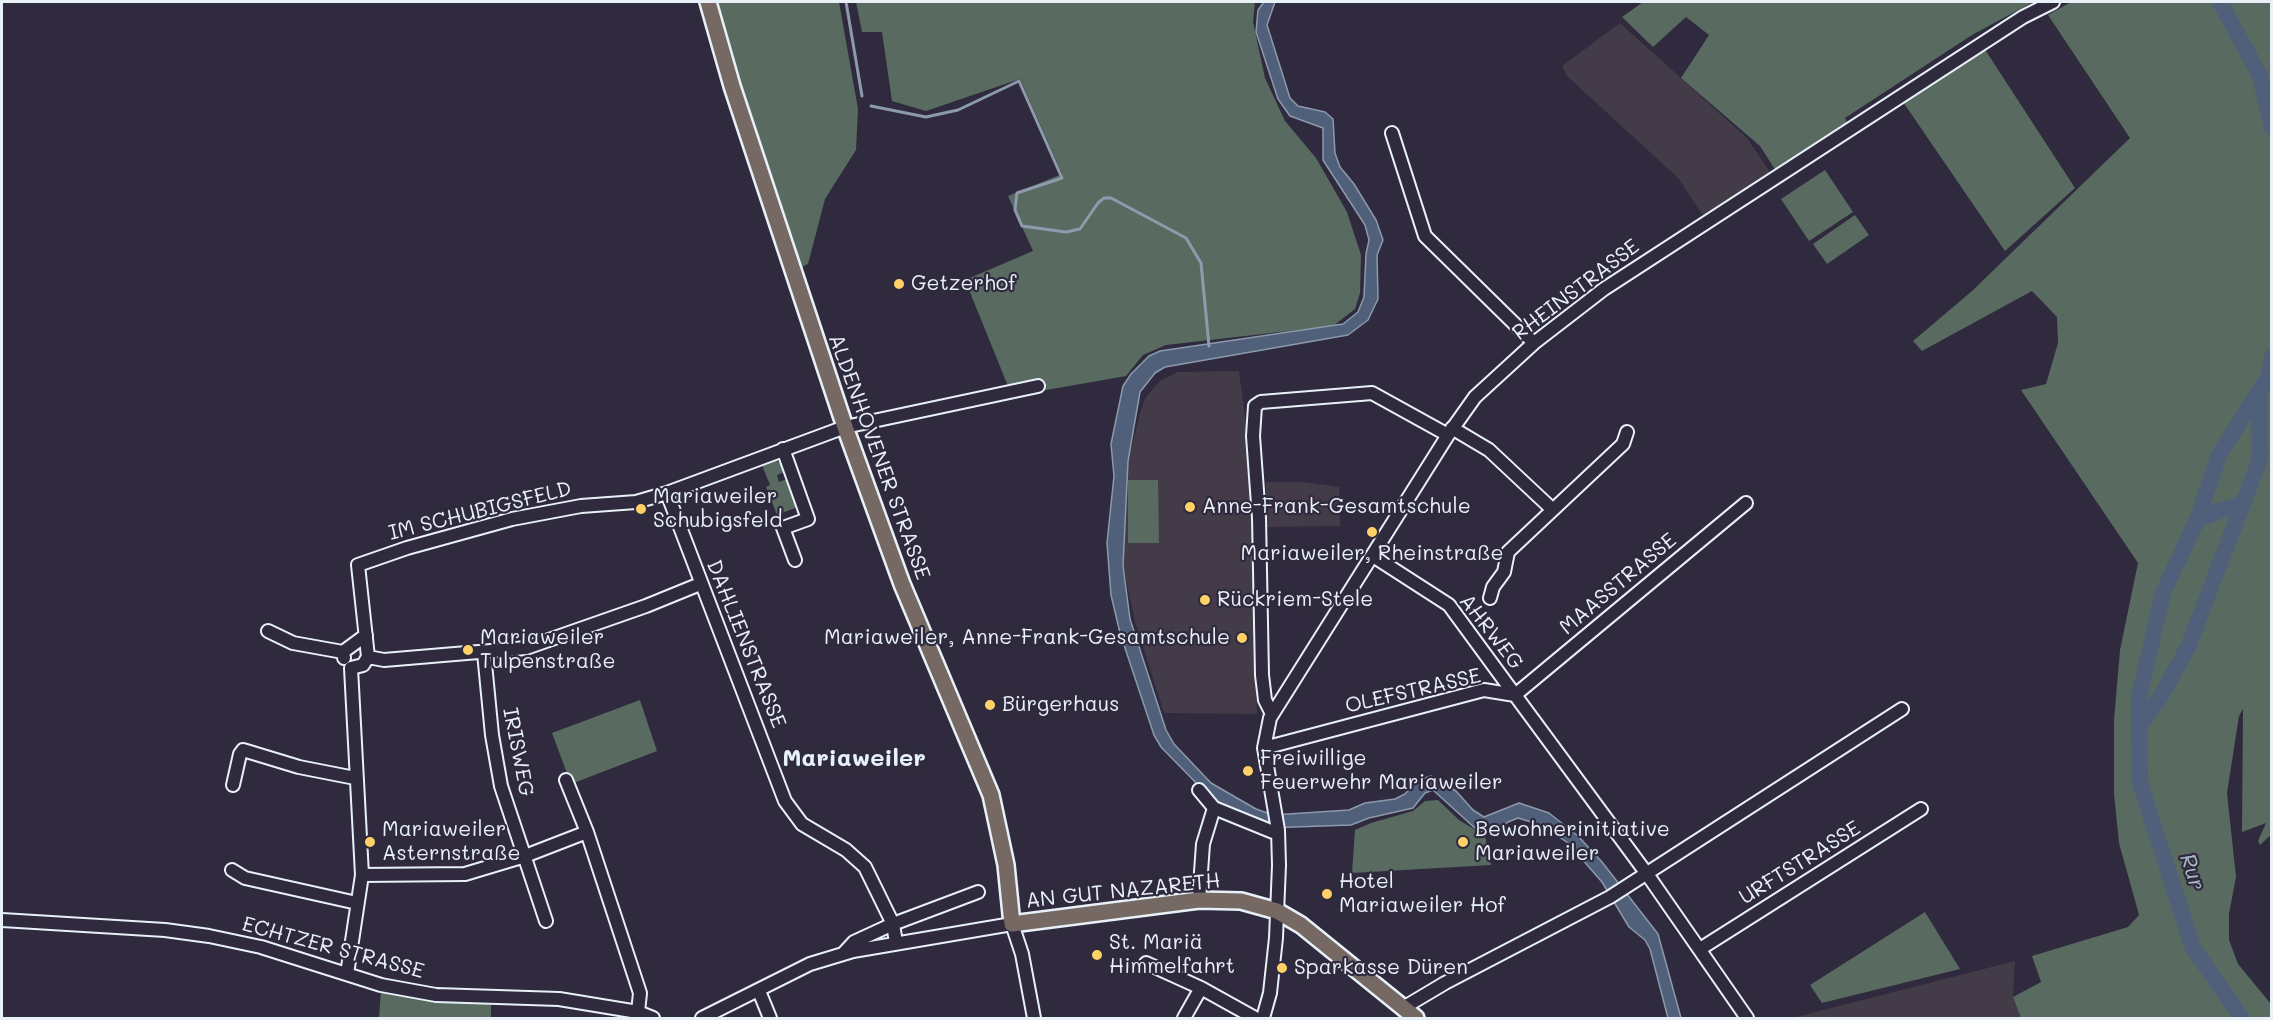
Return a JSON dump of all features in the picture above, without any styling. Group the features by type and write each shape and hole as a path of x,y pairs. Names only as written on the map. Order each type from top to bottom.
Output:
{"main road":[{"name":"ALDENHOVENER STRASSE","path":"708,2 732,86 845,427 902,584 991,795 1006,865 1012,924"},
{"name":"AN GUT NAZARETH","path":"1012,924 1199,900 1241,901 1277,911 1300,925 1416,1018"}],"street":[{"name":"RHEINSTRASSE","path":"1264,748 1266,729 1272,714 1450,431 1475,397 1534,343 1616,281 2023,17 2053,2"},
{"path":"1392,133 1425,236 1534,343"},
{"name":"IM SCHUBIGSFELD","path":"366,636 358,565 373,558 533,514 581,506 624,504 667,493 845,427 1038,386"},
{"path":"1272,714 1265,700 1262,675 1259,518 1253,436 1255,406 1261,402 1372,393 1489,450 1552,509"},
{"path":"1490,598 1493,587 1504,572 1508,552 1623,444 1627,432"},
{"path":"783,449 808,519 783,528 795,560"},
{"name":"DAHLIENSTRASSE","path":"667,493 785,801 802,824 846,850 866,867 893,924 896,943"},
{"name":"MAASSTRASSE","path":"1515,695 1746,503"},
{"name":"AHRWEG","path":"1373,556 1449,605 1515,695"},
{"path":"368,657 384,660 526,648 646,606 700,584"},
{"path":"268,631 293,642 343,652 366,636 368,657 363,664 351,668"},
{"path":"343,652 343,657 351,668 355,778 362,875 347,974"},
{"name":"IRISWEG","path":"484,653 492,735 501,786 546,921"},
{"name":"OLEFSTRASSE","path":"1264,748 1484,690 1515,695"},
{"path":"1515,695 1647,874 1747,1018"},
{"path":"1403,1008 1445,983 1610,897 1902,709"},
{"path":"1263,1018 1270,993 1277,911 1278,832 1264,748"},
{"path":"233,785 243,750 299,767 355,778"},
{"path":"566,780 587,832 640,993 638,1012"},
{"path":"1199,790 1214,808 1278,832"},
{"path":"1199,900 1203,844 1214,808"},
{"name":"URFTSTRASSE","path":"1700,949 1921,809"},
{"path":"362,875 465,874 525,856 587,832"},
{"path":"232,870 245,878 357,903"},
{"path":"842,955 854,942 893,924 978,892"},
{"name":"ECHTZER STRASSE","path":"2,920 121,926 209,936 261,947 381,985 435,995 559,999 638,1012 653,1018"},
{"path":"702,1018 810,964 896,943 1012,924 1034,1018"},
{"path":"1146,963 1201,988 1255,1018"},
{"path":"1185,1018 1201,988"},
{"path":"759,991 770,1018"}],"shaded area":[{"path":"1620,23 1747,138 1770,172 1708,215 1702,214 1678,178 1567,76 1562,66"},
{"name":"Anne-Frank-Gesamtschule","path":"1239,371 1251,463 1257,714 1164,713 1135,622 1123,566 1128,461 1146,397 1160,381 1178,372"},
{"path":"1266,482 1304,482 1339,487 1340,526 1266,527"},
{"path":"2015,961 2013,997 2021,1018 1792,1018"}],"green space":[{"path":"714,2 839,2 858,109 856,150 825,199 808,264 802,267 796,263"},
{"path":"856,2 1255,2 1253,22 1265,78 1285,121 1316,158 1347,212 1361,255 1360,293 1355,309 1333,326 1166,345 1143,355 1126,376 1012,396 965,280 1033,251 1008,196 1062,174 1020,79 926,111 892,101 882,32 862,32"},
{"path":"1643,2 2033,2 1972,35 1845,118 1848,125 1776,171 1760,146 1681,78 1709,35 1686,17 1653,47 1622,17"},
{"path":"2071,2 2271,2 2272,834 2260,845 2258,841 2266,823 2242,832 2243,709 2239,716 2227,793 2236,877 2229,914 2229,940 2238,964 2271,1004 2271,1018 2021,1018 2013,997 2041,982 2032,956 2128,927 2139,915 2119,843 2114,794 2114,720 2120,650 2138,563 2021,390 2046,384 2058,343 2057,317 2032,291 1922,351 1913,341 1972,291 2130,138 2048,15"},
{"path":"1984,48 2075,188 2005,251 1901,99"},
{"path":"1825,170 1853,212 1809,241 1781,199"},
{"path":"1855,215 1869,235 1827,264 1813,244"},
{"path":"774,460 781,463 784,472 777,475 779,482 787,479 797,505 777,515 766,487 770,485 762,465"},
{"path":"1128,480 1158,480 1159,543 1128,543"},
{"path":"640,700 657,751 571,784 552,733"},
{"path":"1438,800 1459,820 1485,836 1491,865 1352,873 1355,830 1413,811 1425,801"},
{"path":"1925,912 1960,969 1822,1003 1810,985"},
{"path":"381,990 491,1002 491,1018 379,1018"}],"water":[{"path":"1264,2 1275,2 1267,25 1290,98 1298,106 1325,112 1333,119 1335,153 1340,167 1354,184 1376,220 1383,240 1377,255 1378,299 1368,320 1348,335 1165,367 1155,373 1140,392 1128,461 1123,566 1130,619 1166,730 1174,744 1211,783 1256,809 1273,815 1349,810 1365,803 1395,799 1405,794 1416,781 1431,776 1456,791 1473,810 1484,817 1519,803 1549,813 1578,836 1602,862 1658,934 1681,1018 1668,1018 1650,949 1645,940 1629,927 1602,882 1568,843 1541,825 1518,818 1508,822 1492,834 1477,830 1433,790 1425,793 1413,808 1369,818 1351,825 1266,828 1220,803 1202,789 1161,747 1154,735 1120,633 1111,595 1107,543 1114,476 1111,444 1123,386 1131,374 1149,356 1160,351 1343,324 1358,312 1364,297 1369,240 1365,225 1323,160 1323,128 1290,116 1278,99 1256,32 1258,10"}],"waterway":[{"path":"846,2 862,96"},
{"name":"Rur","path":"2220,2 2260,76 2272,128"},
{"path":"871,106 926,117 958,110 1019,81 1062,178 1017,193 1015,210 1022,226 1066,232 1080,229 1098,203 1104,198 1111,198 1186,238 1201,263 1209,346"},
{"name":"Rur","path":"2242,1018 2193,948 2140,783 2139,697 2163,593 2197,520 2219,455 2268,377 2272,357"},
{"name":"Rur","path":"2140,726 2161,696 2188,647 2260,459 2259,392"},
{"name":"Rur","path":"2197,520 2221,510 2242,505"}],"place":[{"name":"Getzerhof","path":"899,284"},
{"name":"Anne-Frank-Gesamtschule","path":"1190,507"},
{"name":"Mariaweiler Schubigsfeld","path":"641,509"},
{"name":"Mariaweiler, Rheinstraße","path":"1372,532"},
{"name":"Rückriem-Stele","path":"1205,600"},
{"name":"Mariaweiler, Anne-Frank-Gesamtschule","path":"1242,638"},
{"name":"Mariaweiler Tulpenstraße","path":"468,650"},
{"name":"Bürgerhaus","path":"990,705"},
{"name":"Freiwillige Feuerwehr Mariaweiler","path":"1248,771"},
{"name":"Mariaweiler Asternstraße","path":"370,842"},
{"name":"Bewohnerinitiative Mariaweiler","path":"1463,842"},
{"name":"Hotel Mariaweiler Hof","path":"1327,894"},
{"name":"St. Mariä Himmelfahrt","path":"1097,955"},
{"name":"Sparkasse Düren","path":"1282,968"}],"district":[{"name":"Mariaweiler","path":"854,759"}]}
